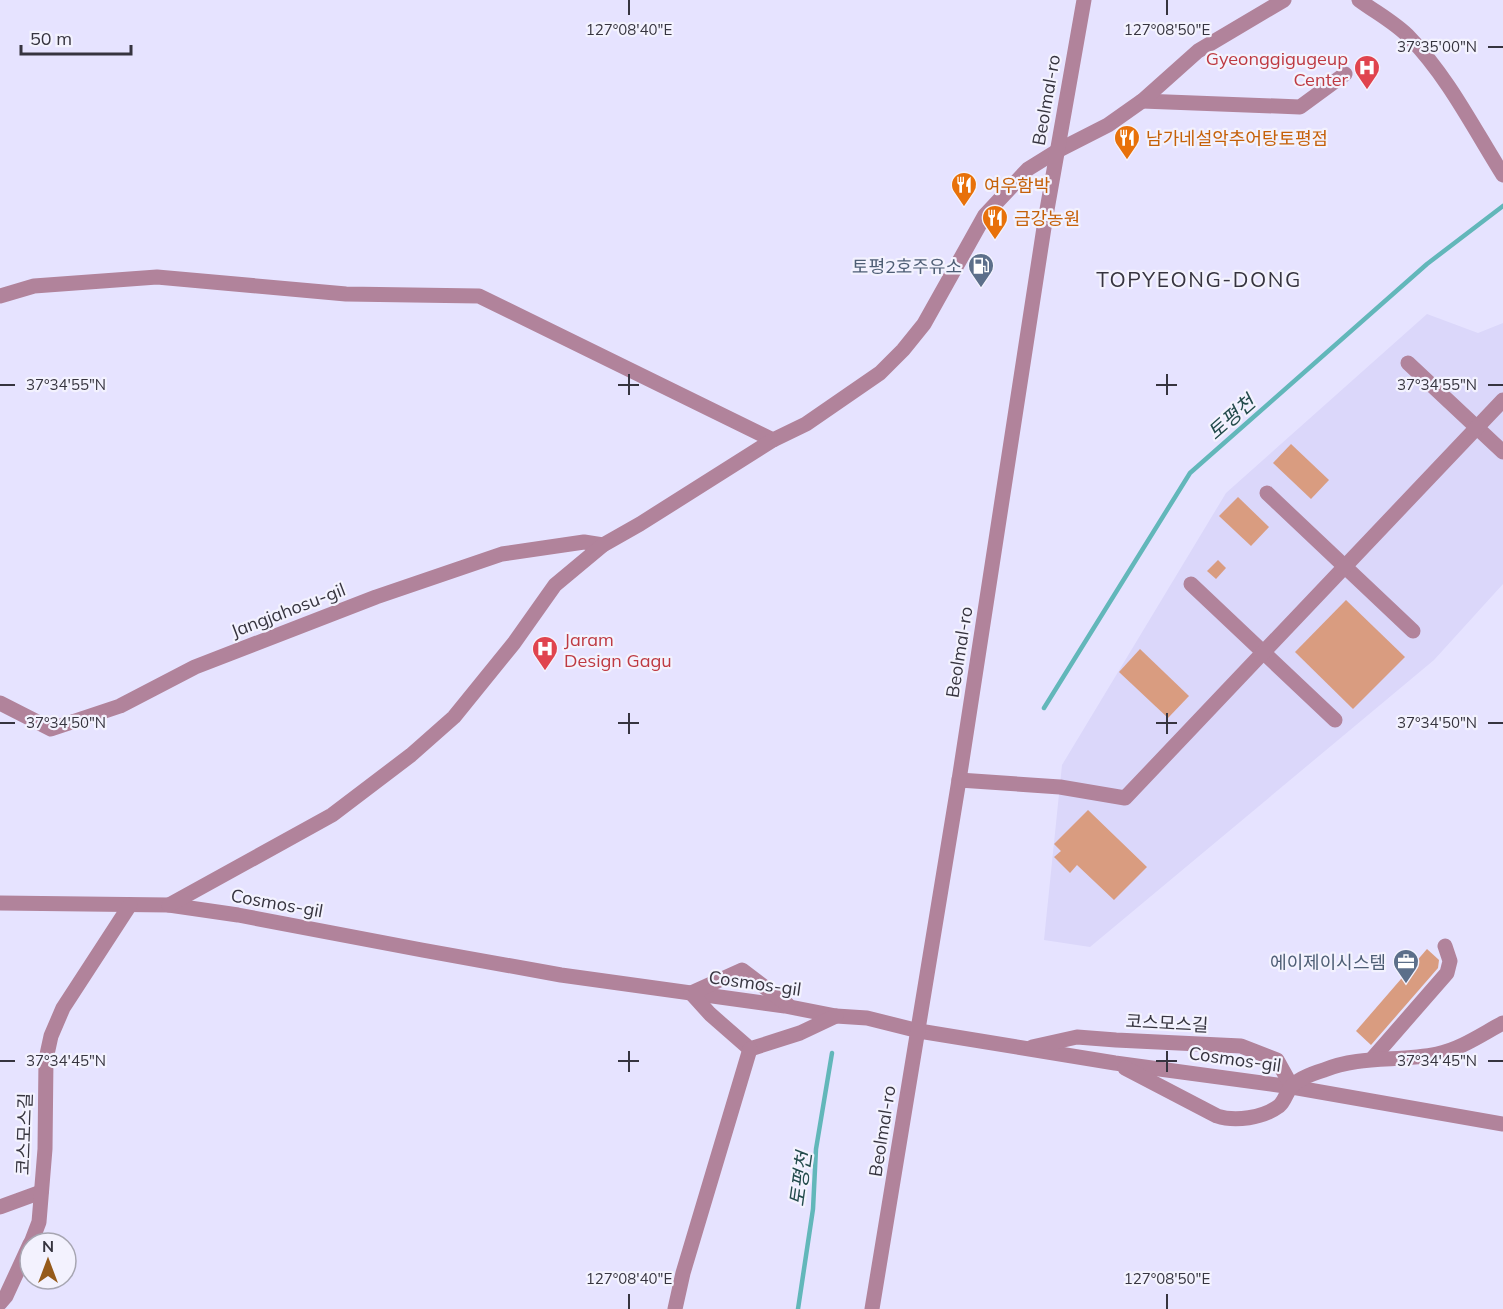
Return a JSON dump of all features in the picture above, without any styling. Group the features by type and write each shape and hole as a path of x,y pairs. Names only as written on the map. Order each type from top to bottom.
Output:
{"street":[{"name":"Beolmal-ro","path":"872,1309 919,1031 1057,151 1084,0"},
{"path":"169,905 332,815 411,755 454,717 514,643 555,585 603,545 773,440 806,424 880,373 924,324 986,215 1029,169 1057,151 1108,125 1142,101 1198,51 1284,0"},
{"path":"1359,0 1409,36 1449,90 1503,175"},
{"path":"1142,101 1300,107 1345,75"},
{"path":"0,296 34,286 157,277 346,294 479,296 773,440"},
{"path":"1408,363 1503,452"},
{"path":"959,780 1060,787 1125,798 1503,400"},
{"path":"1267,493 1413,632"},
{"name":"Jangjahosu-gil","path":"0,703 51,729 120,706 195,668 365,601 502,554 584,542 603,545"},
{"path":"1191,584 1335,720"},
{"name":"Cosmos-gil","path":"0,903 169,905 238,915 561,975 790,1007 836,1016 867,1018 919,1031 1115,1063 1292,1087 1503,1124"},
{"name":"코스모스길","path":"35,1231 39,1222 45,1149 46,1059 51,1036 63,1008 130,904"},
{"path":"1372,1059 1447,973 1450,961 1445,946"},
{"path":"750,1049 710,1014 691,993 742,970 790,1007"},
{"path":"750,1049 800,1033 836,1016"},
{"path":"1115,1063 1217,1116 1239,1119 1268,1112 1278,1107 1292,1087 1325,1069 1362,1059 1442,1053 1457,1048 1503,1023"},
{"name":"코스모스길","path":"1025,1048 1077,1036 1241,1047 1277,1060 1292,1087"},
{"path":"675,1309 683,1273 750,1049"},
{"path":"0,1207 41,1192"},
{"name":"코스모스길","path":"0,1303 6,1296 18,1270"}],"shaded area":[{"path":"1427,314 1478,333 1503,323 1503,584 1434,660 1090,947 1044,940 1062,765 1226,493"}],"building":[{"path":"1291,444 1329,480 1311,499 1273,463"},
{"path":"1238,497 1269,527 1251,546 1219,516"},
{"path":"1218,560 1226,568 1216,579 1207,571"},
{"path":"1346,600 1405,657 1353,709 1295,652"},
{"path":"1140,649 1189,696 1168,718 1119,672"},
{"path":"1088,810 1147,867 1114,900 1077,865 1070,873 1054,857 1061,851 1054,844"},
{"path":"1427,949 1439,960 1438,968 1371,1045 1356,1031"}],"waterway":[{"name":"토평천","path":"1044,708 1190,473 1427,264 1503,206"},
{"name":"토평천","path":"798,1309 813,1209 816,1149 832,1053"}],"place":[{"name":"Gyeonggigugeup Center","path":"1367,91"},
{"name":"남가네설악추어탕토평점","path":"1127,161"},
{"name":"여우함박","path":"964,208"},
{"name":"금강농원","path":"995,241"},
{"name":"토평2호주유소","path":"981,289"},
{"name":"Jaram Design Gagu","path":"545,672"},
{"name":"에이제이시스템","path":"1406,985"}],"district":[{"name":"TOPYEONG-DONG","path":"1199,279"}]}
